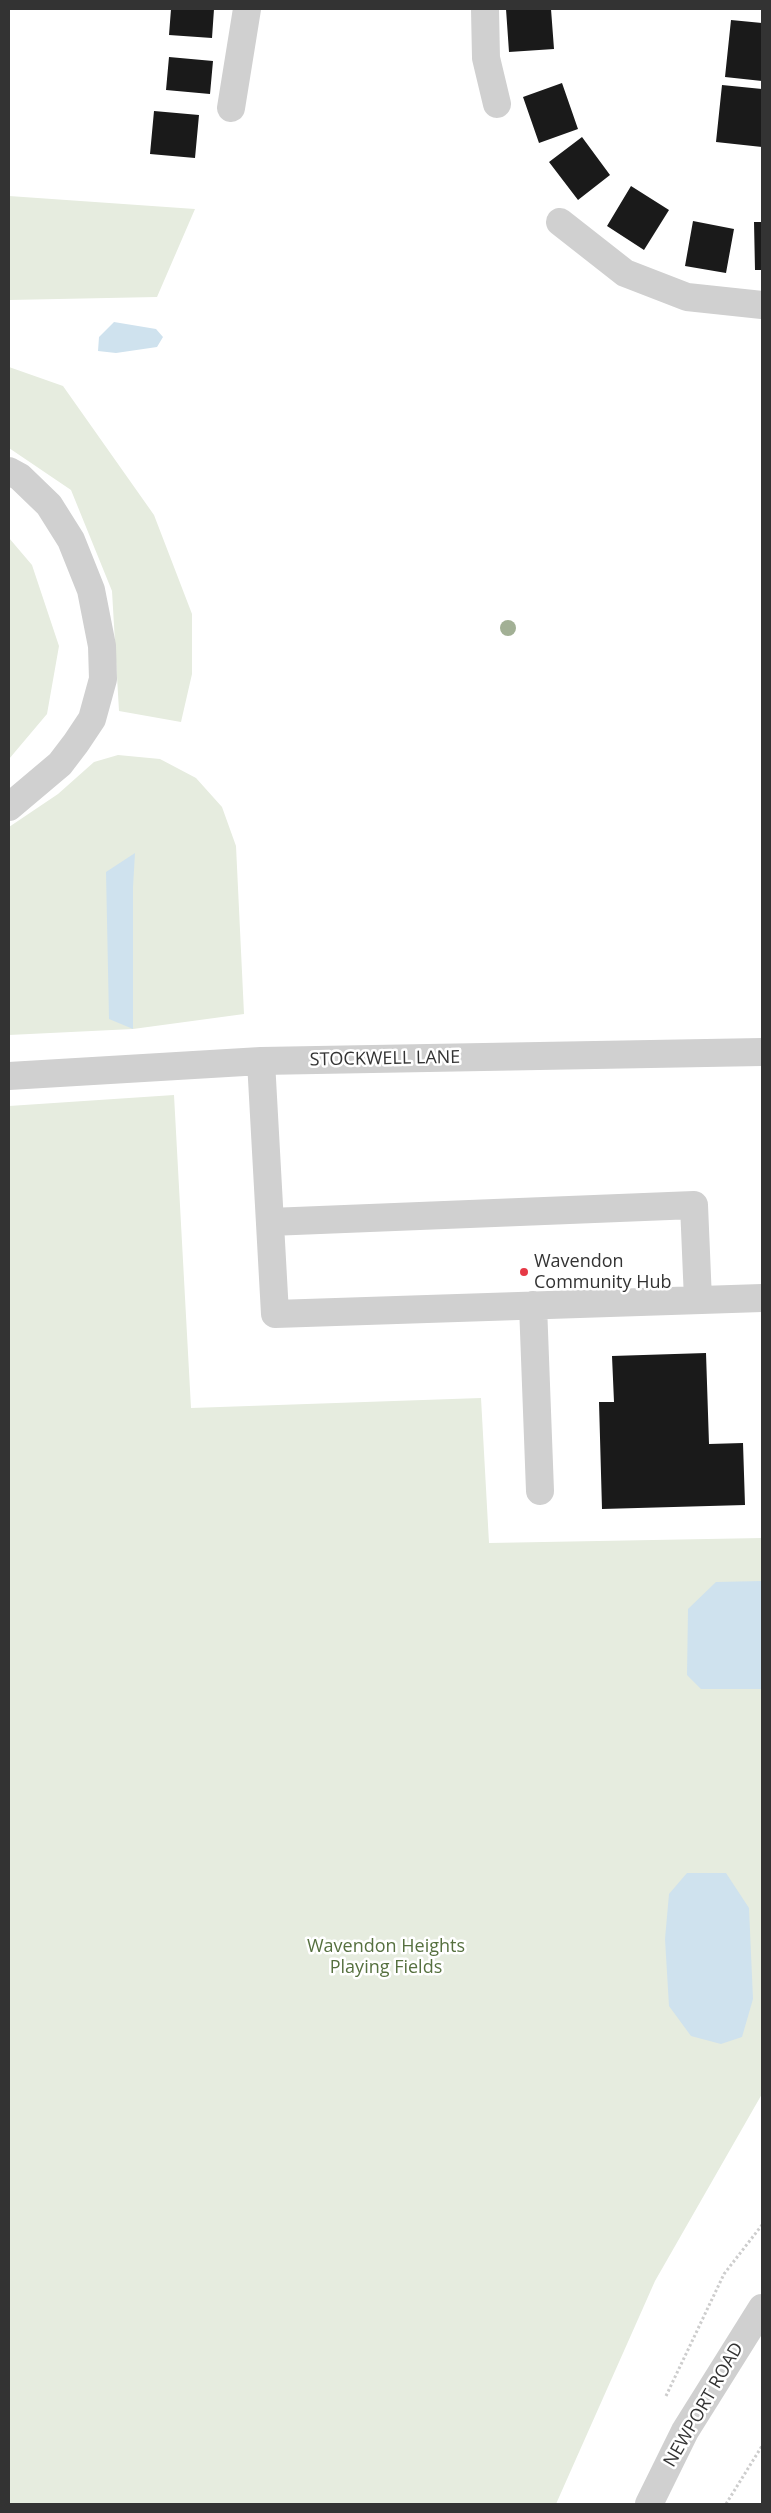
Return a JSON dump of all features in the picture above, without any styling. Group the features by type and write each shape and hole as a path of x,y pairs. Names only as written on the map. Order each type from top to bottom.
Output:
{"street":[{"path":"231,108 247,9"},
{"path":"485,9 486,58 497,104"},
{"path":"560,222 625,273 687,298 762,306"},
{"path":"9,471 20,477 49,505 71,540 91,590 102,646 103,679 92,720 76,743 54,769 9,807"},
{"name":"STOCKWELL LANE","path":"9,1076 261,1061 762,1052"},
{"path":"261,1061 275,1314 762,1298"},
{"path":"270,1222 694,1205 698,1300"},
{"path":"533,1305 540,1491"},
{"name":"NEWPORT ROAD","path":"649,2504 685,2431 762,2308"}],"path":[{"path":"665,2398 724,2274 762,2225"},
{"path":"726,2504 762,2446"}],"green space":[{"path":"9,196 195,209 157,297 9,300"},
{"path":"9,367 63,386 154,515 192,614 192,674 181,722 119,711 112,591 71,490 9,448"},
{"path":"9,538 32,565 59,646 47,714 9,759"},
{"path":"118,755 160,759 196,778 222,807 236,846 244,1014 133,1029 9,1035 9,827 58,794 94,762"},
{"name":"Wavendon Heights Playing Fields","path":"174,1095 191,1408 481,1398 489,1543 762,1538 762,2094 655,2281 556,2504 9,2504 9,1106"}],"water":[{"path":"114,322 156,329 163,337 157,347 116,353 98,351 99,337"},
{"path":"135,853 133,887 133,1029 109,1019 106,872"},
{"path":"762,1581 762,1689 701,1689 687,1675 688,1609 716,1582"},
{"path":"687,1873 726,1873 749,1908 753,1999 742,2037 721,2044 691,2036 669,2006 665,1939 669,1894"}],"building":[{"path":"171,9 214,9 212,38 169,35"},
{"path":"506,9 551,9 554,49 509,52"},
{"path":"731,20 762,23 762,81 725,77"},
{"path":"169,57 213,61 210,94 166,90"},
{"path":"562,83 578,129 539,143 523,97"},
{"path":"722,85 762,89 762,147 716,142"},
{"path":"154,111 199,115 195,158 150,154"},
{"path":"582,137 610,175 578,200 549,162"},
{"path":"631,186 669,210 644,250 607,226"},
{"path":"693,221 734,229 726,273 685,266"},
{"path":"754,222 762,222 762,270 755,270"},
{"path":"706,1353 709,1444 743,1443 745,1505 602,1509 599,1402 614,1402 612,1356"}],"place":[{"name":"Wavendon Community Hub","path":"524,1272"}]}
